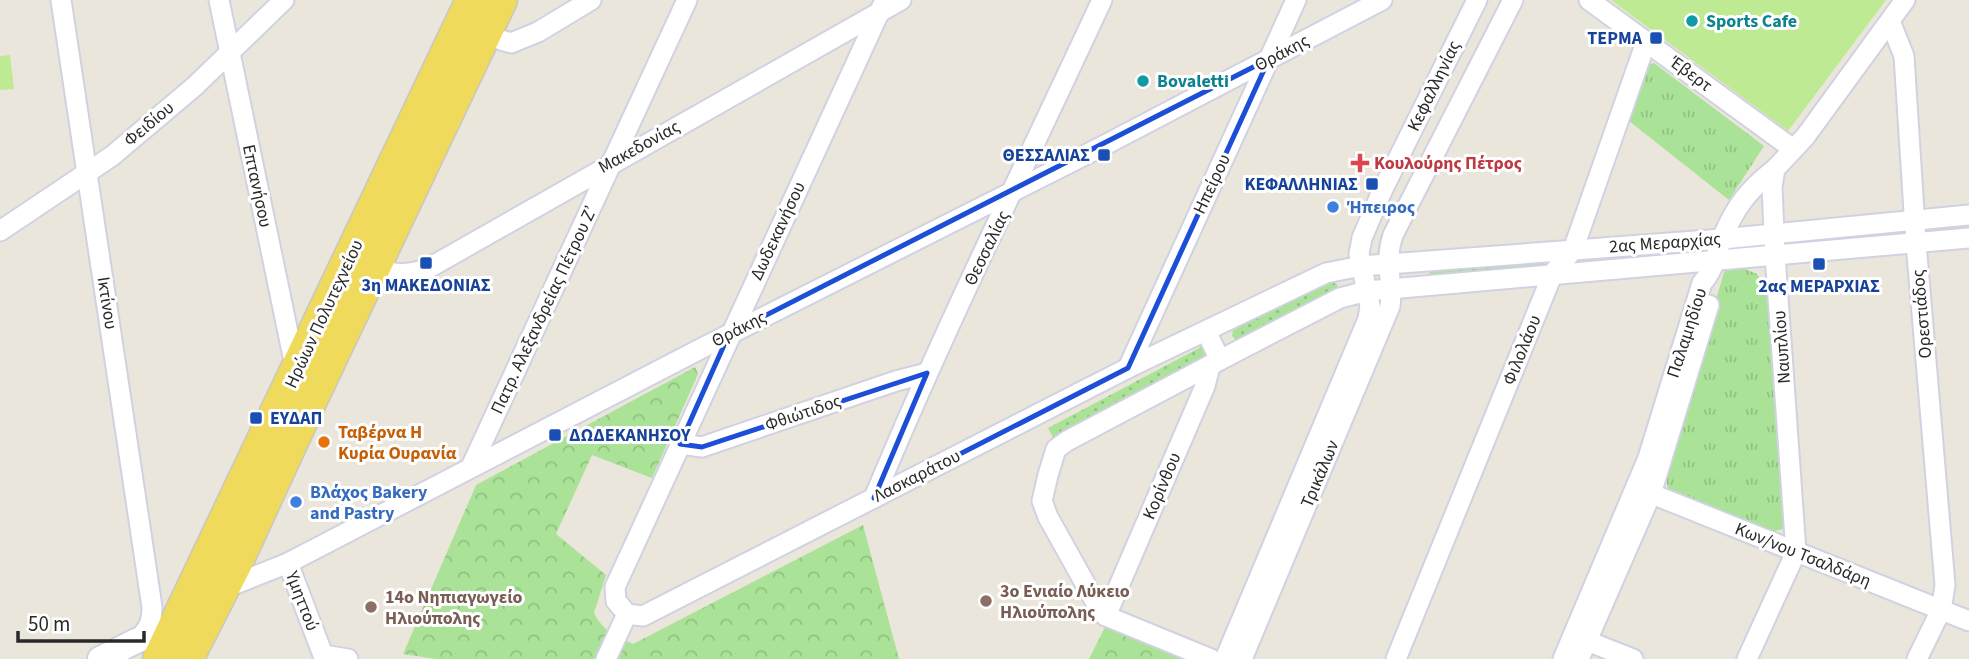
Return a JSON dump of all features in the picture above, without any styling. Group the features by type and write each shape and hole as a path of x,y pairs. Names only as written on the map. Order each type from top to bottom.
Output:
{"main road":[{"name":"Ηρώων Πολυτεχνείου","path":"148,650 296,372 471,0"},
{"name":"Ηρώων Πολυτεχνείου","path":"186,659 223,589 501,0"}],"street":[{"name":"Ικτίνου","path":"61,0 87,173 164,617 185,639 188,648 186,659"},
{"name":"Επτανήσου","path":"219,0 296,372"},
{"name":"Φειδίου","path":"0,231 87,173 195,86 284,0"},
{"path":"484,35 511,43 538,33 591,0"},
{"name":"Πατρ. Αλεξανδρείας Πέτρου Ζ’","path":"471,467 687,0"},
{"name":"Μακεδονίας","path":"374,266 394,274 407,275 427,269 882,6 901,0"},
{"name":"Θεσσαλίας","path":"874,498 927,373 1102,0"},
{"name":"Ηπείρου","path":"1128,368 1296,0"},
{"name":"Θράκης","path":"164,617 223,589 288,563 1382,0"},
{"name":"Κεφαλληνίας","path":"1367,291 1359,254 1362,238 1378,199 1477,0"},
{"name":"Κεφαλληνίας","path":"1392,288 1387,265 1393,235 1513,0"},
{"name":"Έβερτ","path":"1588,0 1793,149"},
{"path":"1775,169 1905,0"},
{"name":"Δωδεκανήσου","path":"627,614 616,601 615,587 882,6"},
{"name":"Ορεστιάδος","path":"1890,21 1904,56 1916,243 1945,585 1941,610"},
{"name":"Φιλολάου","path":"1396,659 1553,273 1573,250 1646,42"},
{"name":"Ναυπλίου","path":"1775,169 1772,187 1775,255 1796,552"},
{"name":"Παλαμηδίου","path":"1563,659 1580,638 1644,491 1648,458 1702,283 1713,266 1722,239 1741,200 1753,186 1775,169"},
{"name":"2ας Μεραρχίας","path":"1361,266 1722,239 1969,215"},
{"name":"2ας Μεραρχίας","path":"1367,291 1553,273 1713,266 1775,255 1969,238"},
{"name":"Λασκαράτου","path":"627,614 643,616 1128,368 1326,273 1361,266"},
{"name":"Τρικάλων","path":"1242,659 1382,327 1390,306 1392,288"},
{"path":"1211,659 1104,614 1048,517 1042,501 1056,449 1340,298 1367,291"},
{"name":"Τρικάλων","path":"1225,659 1368,319 1370,306 1367,291"},
{"path":"1206,331 1215,363"},
{"name":"Κορίνθου","path":"1104,614 1215,363"},
{"name":"Φθιώτιδος","path":"680,444 702,447 927,373"},
{"name":"Κων/νου Τσαλδάρη","path":"1644,491 1969,621"},
{"path":"1747,659 1796,552"},
{"name":"Υμηττού","path":"288,563 324,657 348,659"},
{"path":"1917,659 1941,610"},
{"path":"606,659 627,614"},
{"path":"1580,638 1633,659"},
{"name":"Παλαμηδίου","path":"1579,659 1580,638"},
{"path":"100,659 148,650"}],"highlighted area":[{"path":"1269,59 1128,368 874,498 927,373 702,447 680,444 729,334"}],"green space":[{"path":"1611,0 1886,0 1788,131"},
{"path":"10,55 14,89 0,90 0,56"},
{"path":"1654,63 1764,146 1729,200 1629,121 1650,64"},
{"path":"1544,261 1545,267 1430,278 1429,275 1430,271"},
{"path":"1743,268 1757,274 1767,288 1787,528 1768,533 1688,501 1668,489 1665,474 1725,269"},
{"path":"1330,281 1337,284 1338,290 1238,341 1232,336 1233,330"},
{"path":"1201,347 1205,350 1204,359 1055,441 1048,428"},
{"path":"695,367 698,374 652,478 592,455 556,534 606,575 594,613 601,624 633,644 863,525 899,659 436,659 403,654 476,485"},
{"path":"1108,621 1201,659 1089,659"}],"place":[{"name":"Sports Cafe","path":"1692,21"},
{"name":"ΤΕΡΜΑ","path":"1656,38"},
{"name":"Bovaletti","path":"1143,81"},
{"name":"ΘΕΣΣΑΛΙΑΣ","path":"1104,155"},
{"name":"Κουλούρης Πέτρος","path":"1360,163"},
{"name":"ΚΕΦΑΛΛΗΝΙΑΣ","path":"1372,184"},
{"name":"Ήπειρος","path":"1333,207"},
{"name":"3η ΜΑΚΕΔΟΝΙΑΣ","path":"426,263"},
{"name":"2ας ΜΕΡΑΡΧΙΑΣ","path":"1819,264"},
{"name":"ΕΥΔΑΠ","path":"256,418"},
{"name":"ΔΩΔΕΚΑΝΗΣΟΥ","path":"555,435"},
{"name":"Ταβέρνα Η Κυρία Ουρανία","path":"324,442"},
{"name":"Βλάχος Bakery and Pastry","path":"296,502"},
{"name":"3ο Ενιαίο Λύκειο Ηλιούπολης","path":"986,601"},
{"name":"14ο Νηπιαγωγείο Ηλιούπολης","path":"371,607"}]}
